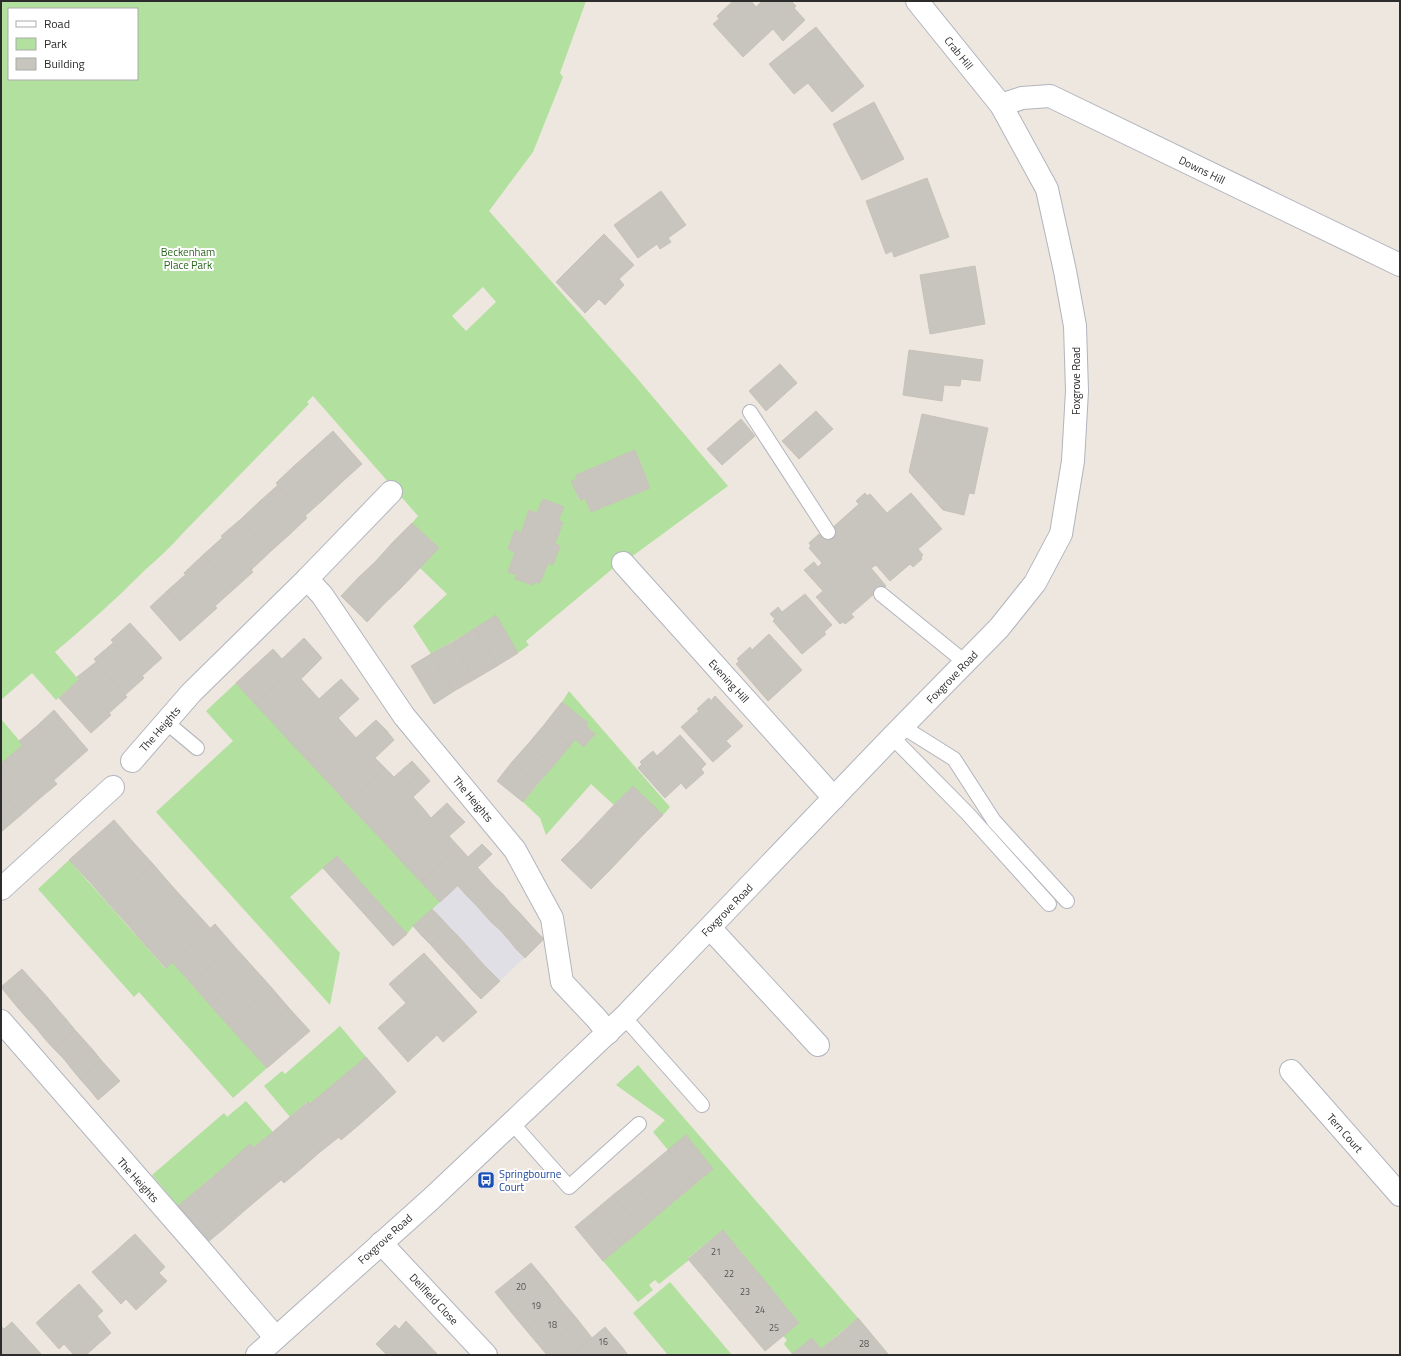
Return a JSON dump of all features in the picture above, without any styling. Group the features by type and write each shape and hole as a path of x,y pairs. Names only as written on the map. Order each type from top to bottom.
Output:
{"street":[{"name":"Crab Hill","path":"917,1 1001,105"},
{"name":"Downs Hill","path":"1001,105 1022,98 1050,96 1400,265"},
{"name":"Foxgrove Road","path":"257,1355 512,1123 608,1033 966,663 999,628 1035,583 1061,534 1073,461 1077,391 1075,326 1065,271 1047,189 1001,105"},
{"name":"The Heights","path":"132,761 191,693 307,579 391,492"},
{"name":"Evening Hill","path":"623,563 834,798"},
{"name":"The Heights","path":"307,579 322,595 404,716 515,850 552,918 562,982 608,1033"},
{"path":"1,889 113,787"},
{"path":"710,928 818,1045"},
{"name":"The Heights","path":"1,1021 276,1338"},
{"name":"Tern Court","path":"1290,1071 1400,1195"},
{"name":"Dellfield Close","path":"381,1243 486,1355"}],"lane":[{"path":"750,412 828,532"},
{"path":"881,594 966,663"},
{"path":"166,722 197,748"},
{"path":"898,732 954,759 994,821 1067,901"},
{"path":"898,732 967,813 1049,904"},
{"path":"624,1017 702,1105"},
{"path":"512,1123 569,1187 639,1124"}],"shaded area":[{"path":"477,867 544,939 481,999 413,926"}],"green space":[{"name":"Beckenham Place Park","path":"1,1 586,1 560,73 563,77 533,152 489,211 636,377 728,486 623,563 611,570 526,641 529,645 518,653 496,616 431,654 413,626 447,594 420,568 439,548 412,523 418,516 313,396 307,402 309,404 169,548 101,612 55,652 79,680 56,700 32,673 1,700","holes":["483,287 496,302 466,331 452,316","635,450 650,488 591,512 585,498 579,500 572,481 577,479 576,475","543,499 564,507 558,521 563,522 555,544 560,547 553,564 548,563 540,583 535,582 533,585 515,579 517,575 508,572 515,552 508,549 515,531 521,533 529,510 537,513"]},
{"path":"236,683 440,902 413,926 407,934 337,856 290,897 340,953 330,1005 156,812 233,741 206,711"},
{"path":"569,691 670,807 663,815 614,805 591,784 546,835 540,818 523,802 575,739 584,747 595,734 586,726 588,723 562,702"},
{"path":"1,719 23,745 1,764"},
{"path":"69,860 165,968 172,962 267,1068 233,1098 139,992 134,997 38,889"},
{"path":"340,1026 366,1057 310,1104 307,1102 290,1117 264,1086 282,1071 285,1074"},
{"path":"638,1065 858,1318 821,1349 812,1338 792,1354 784,1344 787,1340 783,1336 799,1323 723,1230 659,1284 655,1280 649,1285 653,1290 638,1302 603,1261 713,1169 686,1136 668,1150 653,1132 665,1120 616,1085"},
{"path":"246,1101 273,1132 253,1148 250,1145 178,1206 152,1175 224,1113 227,1117"},
{"path":"670,1282 732,1355 668,1355 633,1313"}],"building":[{"path":"733,1 751,1 756,7 762,1 791,1 796,6 794,8 805,20 783,41 773,29 743,57 713,24 719,19 717,16"},
{"path":"816,27 864,86 832,112 808,83 794,94 769,64"},
{"path":"874,102 904,159 862,180 833,124"},
{"path":"927,178 949,237 894,257 892,251 886,254 866,201"},
{"path":"661,191 686,225 668,238 671,242 660,249 657,244 638,258 614,225"},
{"path":"604,234 634,265 619,279 624,285 605,305 599,299 585,313 556,282"},
{"path":"975,266 985,324 930,334 920,275"},
{"path":"909,350 983,360 980,381 961,379 960,386 944,385 942,401 903,395"},
{"path":"780,364 797,383 766,411 749,391"},
{"path":"816,411 833,429 799,459 782,441"},
{"path":"922,414 988,428 974,494 969,493 964,515 943,510 909,472"},
{"path":"741,419 755,436 722,465 707,449"},
{"path":"333,431 362,464 342,482 313,449"},
{"path":"313,449 342,482 324,499 294,466"},
{"path":"635,450 650,488 591,512 585,498 580,500 571,481 577,479 576,475"},
{"path":"294,466 324,499 305,516 276,483"},
{"path":"278,485 307,518 289,535 259,502"},
{"path":"865,493 867,496 870,494 887,513 911,493 942,529 918,549 923,555 921,557 922,559 913,567 910,564 890,581 876,565 871,568 886,586 884,588 886,590 877,598 874,594 851,614 854,617 845,624 843,622 840,624 816,597 823,591 804,570 814,562 818,567 822,563 809,548 811,546 809,543 819,534 822,537 859,504 856,501"},
{"path":"543,499 564,507 558,521 563,522 555,544 560,546 553,565 548,563 540,583 535,582 533,585 515,579 517,575 508,572 515,552 508,549 515,530 521,533 529,510 537,513"},
{"path":"259,502 289,535 270,552 241,519"},
{"path":"241,519 270,552 251,570 221,536"},
{"path":"412,523 439,548 420,568 393,542"},
{"path":"222,538 253,572 234,589 203,555"},
{"path":"393,542 420,568 401,588 375,562"},
{"path":"203,555 234,589 215,606 184,573"},
{"path":"375,562 401,588 384,604 358,578"},
{"path":"186,574 217,608 198,625 167,591"},
{"path":"358,578 384,604 367,622 341,596"},
{"path":"167,591 198,625 180,641 150,607"},
{"path":"805,594 832,625 824,632 826,634 802,654 773,621 775,619 770,614 778,607 782,612"},
{"path":"496,615 518,653 497,666 474,629"},
{"path":"130,623 162,658 142,676 111,640"},
{"path":"474,629 497,666 475,679 453,642"},
{"path":"769,634 802,670 768,701 736,664 739,661 737,659 750,647 752,650"},
{"path":"304,638 314,649 255,704 236,683 273,649 282,659"},
{"path":"453,642 475,679 454,691 431,654"},
{"path":"113,643 144,678 125,695 94,659"},
{"path":"314,649 322,658 301,679 310,689 273,723 255,704"},
{"path":"431,654 454,691 434,704 411,666"},
{"path":"96,662 127,697 109,713 77,677"},
{"path":"341,679 350,689 291,743 273,723 310,689 319,699"},
{"path":"79,680 111,715 91,733 59,698"},
{"path":"350,689 359,699 338,718 347,728 310,763 291,743"},
{"path":"715,696 743,726 726,741 731,746 713,762 681,727 699,711 697,709 709,698 711,701"},
{"path":"562,702 588,723 586,726 595,734 584,747 575,739 570,746 544,725"},
{"path":"54,710 88,750 72,764 38,725"},
{"path":"376,720 386,730 329,783 310,763 347,728 356,738"},
{"path":"38,725 72,764 54,780 19,741"},
{"path":"544,725 570,746 554,765 528,744"},
{"path":"386,730 394,740 375,758 385,768 347,803 329,783"},
{"path":"680,735 706,764 701,769 704,773 686,789 681,783 665,798 638,768 642,764 640,762 653,751 657,756"},
{"path":"528,744 554,765 538,783 512,762"},
{"path":"23,745 57,784 39,799 5,760"},
{"path":"5,760 39,799 21,815 1,792 1,764"},
{"path":"412,761 421,771 366,823 347,803 385,768 394,777"},
{"path":"512,762 538,783 523,802 497,781"},
{"path":"421,771 430,781 413,797 422,807 384,842 366,823"},
{"path":"633,786 663,815 644,834 614,805"},
{"path":"1,792 21,815 1,832"},
{"path":"447,803 456,813 403,863 384,842 422,807 431,818"},
{"path":"614,805 644,834 626,853 596,824"},
{"path":"456,813 465,822 449,836 459,847 421,882 403,863"},
{"path":"114,820 133,842 89,881 69,860"},
{"path":"596,824 626,853 609,871 579,842"},
{"path":"133,842 153,864 108,903 89,881"},
{"path":"579,842 609,871 591,889 561,860"},
{"path":"482,844 492,854 440,902 421,882 459,847 468,857"},
{"path":"337,856 407,934 393,946 323,868"},
{"path":"153,864 171,885 127,924 108,903"},
{"path":"477,867 486,877 466,895 458,886"},
{"path":"486,877 494,886 475,904 466,895"},
{"path":"171,885 191,907 146,946 127,924"},
{"path":"494,886 503,894 483,913 475,904"},
{"path":"503,894 511,904 491,922 483,913"},
{"path":"511,904 519,912 500,930 491,922"},
{"path":"191,907 211,929 166,968 146,946"},
{"path":"432,909 441,918 422,936 413,926"},
{"path":"519,912 527,921 508,939 500,930"},
{"path":"441,918 450,928 431,945 422,936"},
{"path":"527,921 536,931 516,949 508,939"},
{"path":"215,924 234,946 191,983 172,962"},
{"path":"450,928 458,936 439,954 431,945"},
{"path":"536,931 544,939 525,958 516,949"},
{"path":"458,936 467,946 447,963 439,954"},
{"path":"234,946 253,967 210,1005 191,983"},
{"path":"467,946 475,955 456,972 447,963"},
{"path":"424,953 477,1012 443,1042 437,1035 408,1062 378,1028 406,1003 389,984"},
{"path":"475,955 483,964 464,981 456,972"},
{"path":"483,964 491,972 472,990 464,981"},
{"path":"253,967 271,987 228,1025 210,1005"},
{"path":"22,969 30,978 9,997 1,987"},
{"path":"491,972 500,981 481,999 472,990"},
{"path":"30,978 40,989 18,1008 9,997"},
{"path":"271,987 289,1008 246,1045 228,1025"},
{"path":"40,989 48,998 26,1017 18,1008"},
{"path":"48,998 58,1010 37,1029 26,1017"},
{"path":"289,1008 310,1031 267,1068 246,1045"},
{"path":"58,1010 66,1019 44,1038 37,1029"},
{"path":"66,1019 75,1030 54,1049 44,1038"},
{"path":"75,1030 84,1040 63,1058 54,1049"},
{"path":"84,1040 93,1050 71,1068 63,1058"},
{"path":"93,1050 101,1060 80,1079 71,1068"},
{"path":"366,1057 396,1092 378,1108 348,1072"},
{"path":"101,1060 110,1070 89,1089 80,1079"},
{"path":"110,1070 120,1081 98,1100 89,1089"},
{"path":"348,1072 378,1108 360,1124 329,1088"},
{"path":"329,1088 360,1124 341,1140 310,1104"},
{"path":"308,1102 339,1137 320,1152 290,1117"},
{"path":"290,1117 320,1152 303,1167 273,1132"},
{"path":"273,1132 303,1167 284,1183 253,1148"},
{"path":"686,1135 713,1169 695,1184 668,1150"},
{"path":"250,1144 281,1180 263,1195 233,1159"},
{"path":"668,1150 695,1184 678,1198 650,1165"},
{"path":"233,1159 263,1195 244,1211 214,1176"},
{"path":"650,1165 678,1198 659,1214 632,1180"},
{"path":"214,1176 244,1211 226,1227 196,1191"},
{"path":"632,1180 659,1214 642,1229 613,1195"},
{"path":"196,1191 226,1227 208,1242 178,1206"},
{"path":"613,1195 642,1229 621,1246 593,1212"},
{"path":"593,1212 621,1246 603,1261 575,1227"},
{"path":"723,1230 739,1250 705,1279 688,1259"},
{"path":"135,1234 165,1267 159,1273 167,1281 153,1294 115,1252"},
{"path":"739,1250 754,1268 720,1297 705,1279"},
{"path":"115,1252 153,1294 136,1310 126,1299 121,1304 92,1272"},
{"path":"531,1263 547,1282 511,1312 495,1292"},
{"path":"754,1268 770,1287 735,1315 720,1297"},
{"path":"547,1282 562,1301 526,1330 511,1312"},
{"path":"79,1284 103,1311 97,1316 111,1333 97,1345 59,1302"},
{"path":"770,1287 784,1305 750,1333 735,1315"},
{"path":"562,1301 578,1320 542,1349 526,1330"},
{"path":"59,1302 97,1345 86,1355 74,1355 64,1344 59,1349 36,1323"},
{"path":"784,1305 799,1323 765,1351 750,1333"},
{"path":"858,1318 888,1354 887,1355 857,1355 840,1334"},
{"path":"578,1320 592,1338 572,1355 547,1355 542,1349"},
{"path":"406,1321 438,1355 387,1355 376,1344 395,1325 399,1329"},
{"path":"12,1322 42,1355 4,1355 1,1352 1,1326 4,1329"},
{"path":"605,1327 622,1347 611,1355 572,1355"},
{"path":"840,1334 857,1355 826,1355 821,1349"},
{"path":"812,1338 826,1355 792,1354"},
{"path":"622,1347 628,1355 611,1355"}],"place":[{"name":"Springbourne Court","path":"486,1180"}]}
